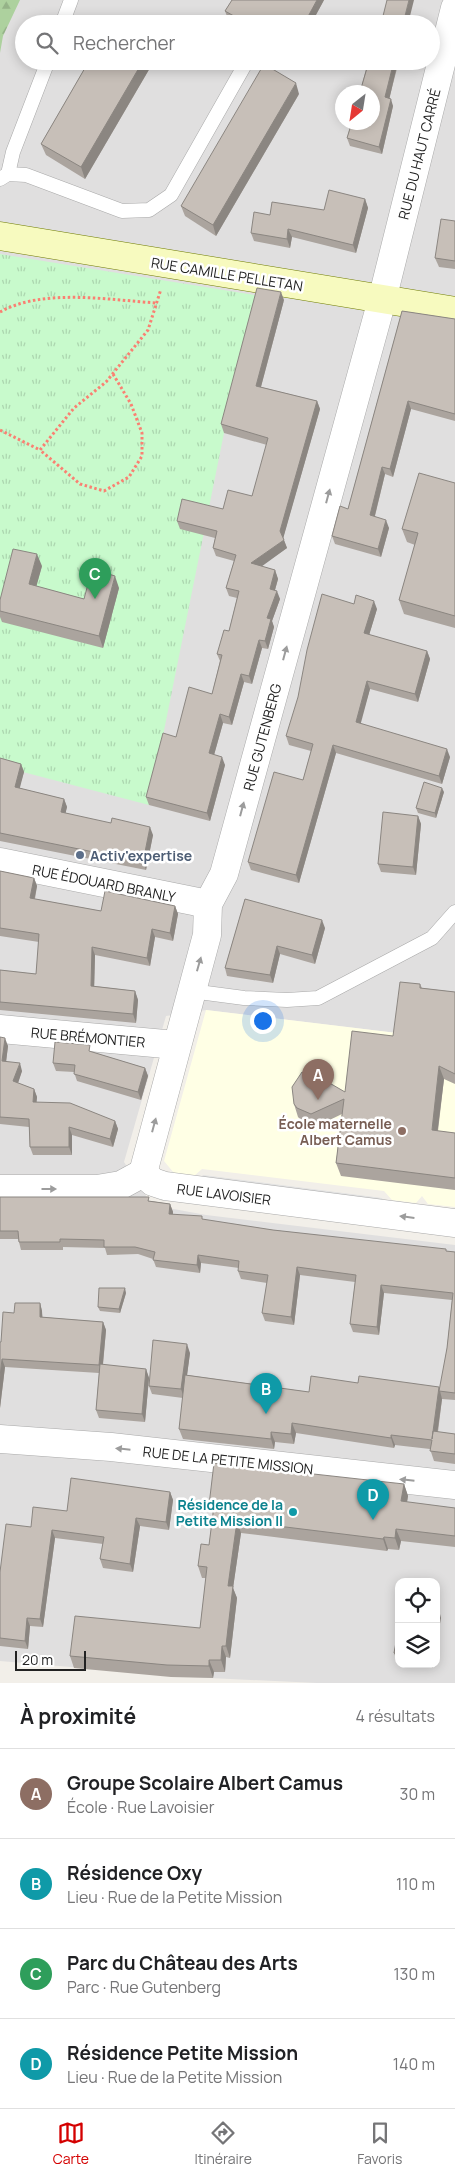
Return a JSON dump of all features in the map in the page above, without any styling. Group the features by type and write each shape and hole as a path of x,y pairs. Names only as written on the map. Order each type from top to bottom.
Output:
{"street":[{"name":"RUE DU HAUT CARRÉ","path":"382,300 453,22"},
{"name":"RUE CAMILLE PELLETAN","path":"0,236 455,311"},
{"name":"RUE GUTENBERG","path":"143,1172 207,935 208,904 224,874 382,300"},
{"name":"RUE ÉDOUARD BRANLY","path":"0,862 208,904"},
{"name":"RUE BRÉMONTIER","path":"0,1029 176,1045"},
{"path":"0,1189 97,1189 121,1185 143,1172"},
{"name":"RUE LAVOISIER","path":"143,1172 153,1182 165,1186 455,1223"},
{"name":"RUE DE LA PETITE MISSION","path":"0,1439 111,1447 455,1485"}],"lane":[{"path":"65,15 71,0"},
{"path":"45,70 4,177 26,175 122,212 149,210 171,195 242,70"},
{"path":"191,991 244,998 287,1000 318,998 432,938 455,912"}],"path":[{"path":"40,450 74,408 106,382 148,330 164,281"},
{"path":"0,312 13,304 39,299 78,298 157,303"},
{"path":"0,430 40,450 80,484 104,490 129,477 142,456 142,434 131,404 113,374"}],"shaded area":[{"path":"0,0 455,0 455,1040 206,1010 166,1016 124,1162 152,1205 206,1215 455,1245 455,1683 317,1683 189,1677 0,1661"},
{"path":"206,1010 455,1040 455,1207 428,1204 422,1196 416,1203 392,1200 384,1191 202,1169 194,1176 174,1173 164,1161"},
{"path":"203,1175 382,1198 386,1206 196,1182"}],"green space":[{"path":"0,0 20,0 3,36 0,53"},
{"path":"0,254 260,296 224,433 149,805 0,766"}],"building":[{"path":"232,0 317,0 309,15 232,15 225,11"},
{"path":"387,0 409,0 405,15 383,15"},
{"path":"84,70 138,70 81,167 41,144"},
{"path":"260,70 274,70 296,83 213,225 181,206"},
{"path":"366,70 392,70 385,97 391,99 379,147 347,138 350,130 380,130 380,85 362,85"},
{"path":"329,190 365,199 353,245 288,229 287,239 251,233 254,212 270,215 272,202 324,210"},
{"path":"441,219 455,221 455,261 435,258"},
{"path":"257,288 281,292 256,386 317,401 280,531 284,540 251,563 275,570 270,589 277,591 267,618 271,619 265,641 259,640 249,676 241,674 229,717 220,714 209,753 222,757 207,813 146,797 163,733 176,737 189,687 212,694 222,655 217,654 224,630 229,631 239,591 226,588 236,555 213,548 217,531 177,521 182,499 223,509 228,490 252,496 268,438 221,424"},
{"path":"402,311 455,319 455,414 408,401 390,469 382,467 370,515 386,520 378,549 332,536 340,506 348,509"},
{"path":"419,473 455,483 455,616 399,600 418,533 402,529"},
{"path":"13,549 37,554 29,584 84,599 92,569 115,576 99,636 0,611 0,600"},
{"path":"322,594 354,604 356,595 374,601 364,633 427,651 415,694 367,681 356,722 447,749 439,776 333,745 296,875 248,862 274,772 303,780 313,744 286,736 298,697 307,650"},
{"path":"0,758 21,764 15,787 64,799 61,812 111,823 112,818 150,827 143,862 0,833"},
{"path":"424,782 442,788 435,813 416,808"},
{"path":"383,812 418,816 413,867 378,864"},
{"path":"0,871 34,878 30,898 101,911 105,891 175,906 170,933 152,929 147,958 92,947 91,986 135,991 133,1014 0,1002 0,970 36,974 39,934 0,928"},
{"path":"245,899 322,920 312,955 277,946 270,975 225,968"},
{"path":"400,982 420,984 420,988 455,992 455,1074 439,1066 432,1130 455,1133 455,1178 336,1163 344,1099 311,1114 297,1108 294,1104 292,1087 302,1072 307,1075 314,1074 345,1092 352,1031 393,1036"},
{"path":"0,1037 5,1038 2,1061 20,1063 13,1081 34,1089 33,1102 70,1103 115,1121 110,1139 69,1127 69,1147 30,1147 29,1119 0,1117"},
{"path":"55,1042 90,1045 89,1051 145,1068 138,1092 74,1074 75,1065 53,1063"},
{"path":"0,1197 149,1197 148,1201 170,1204 169,1214 202,1216 202,1219 273,1230 446,1249 446,1251 455,1252 455,1393 439,1391 447,1348 453,1293 381,1285 377,1327 350,1324 356,1275 297,1267 291,1317 262,1313 268,1275 238,1271 239,1261 198,1255 197,1265 153,1260 155,1252 135,1247 104,1247 104,1240 60,1239 60,1242 19,1242 18,1231 0,1231"},
{"path":"99,1288 125,1288 119,1309 98,1307"},
{"path":"15,1303 40,1303 40,1317 103,1322 99,1365 2,1359 0,1377 0,1342 3,1312 14,1313"},
{"path":"153,1340 187,1344 181,1389 149,1386"},
{"path":"100,1364 146,1369 142,1414 96,1410"},
{"path":"185,1375 309,1392 311,1376 358,1383 359,1376 439,1387 433,1431 455,1434 455,1454 430,1451 432,1440 391,1435 391,1438 292,1423 291,1434 271,1432 271,1439 179,1429"},
{"path":"214,1463 404,1484 401,1501 455,1508 455,1536 396,1529 395,1538 384,1537 383,1539 237,1521 228,1586 233,1586 226,1646 222,1646 221,1660 209,1660 209,1666 167,1665 70,1656 75,1616 200,1628 207,1567 198,1566 201,1544 209,1545 214,1506 209,1505"},
{"path":"71,1478 170,1492 166,1522 136,1518 130,1564 100,1559 104,1537 52,1530 40,1619 27,1618 25,1641 0,1638 0,1572 6,1524 31,1527 33,1507 67,1511"}],"place":[{"name":"Parc du Château des Arts","path":"95,599"},
{"name":"Activ'expertise","path":"80,855"},
{"name":"Groupe Scolaire Albert Camus","path":"318,1100"},
{"name":"École maternelle Albert Camus","path":"402,1131"},
{"name":"Résidence Oxy","path":"266,1414"},
{"name":"Résidence de la Petite Mission II","path":"293,1512"},
{"name":"Résidence Petite Mission","path":"373,1520"}]}
